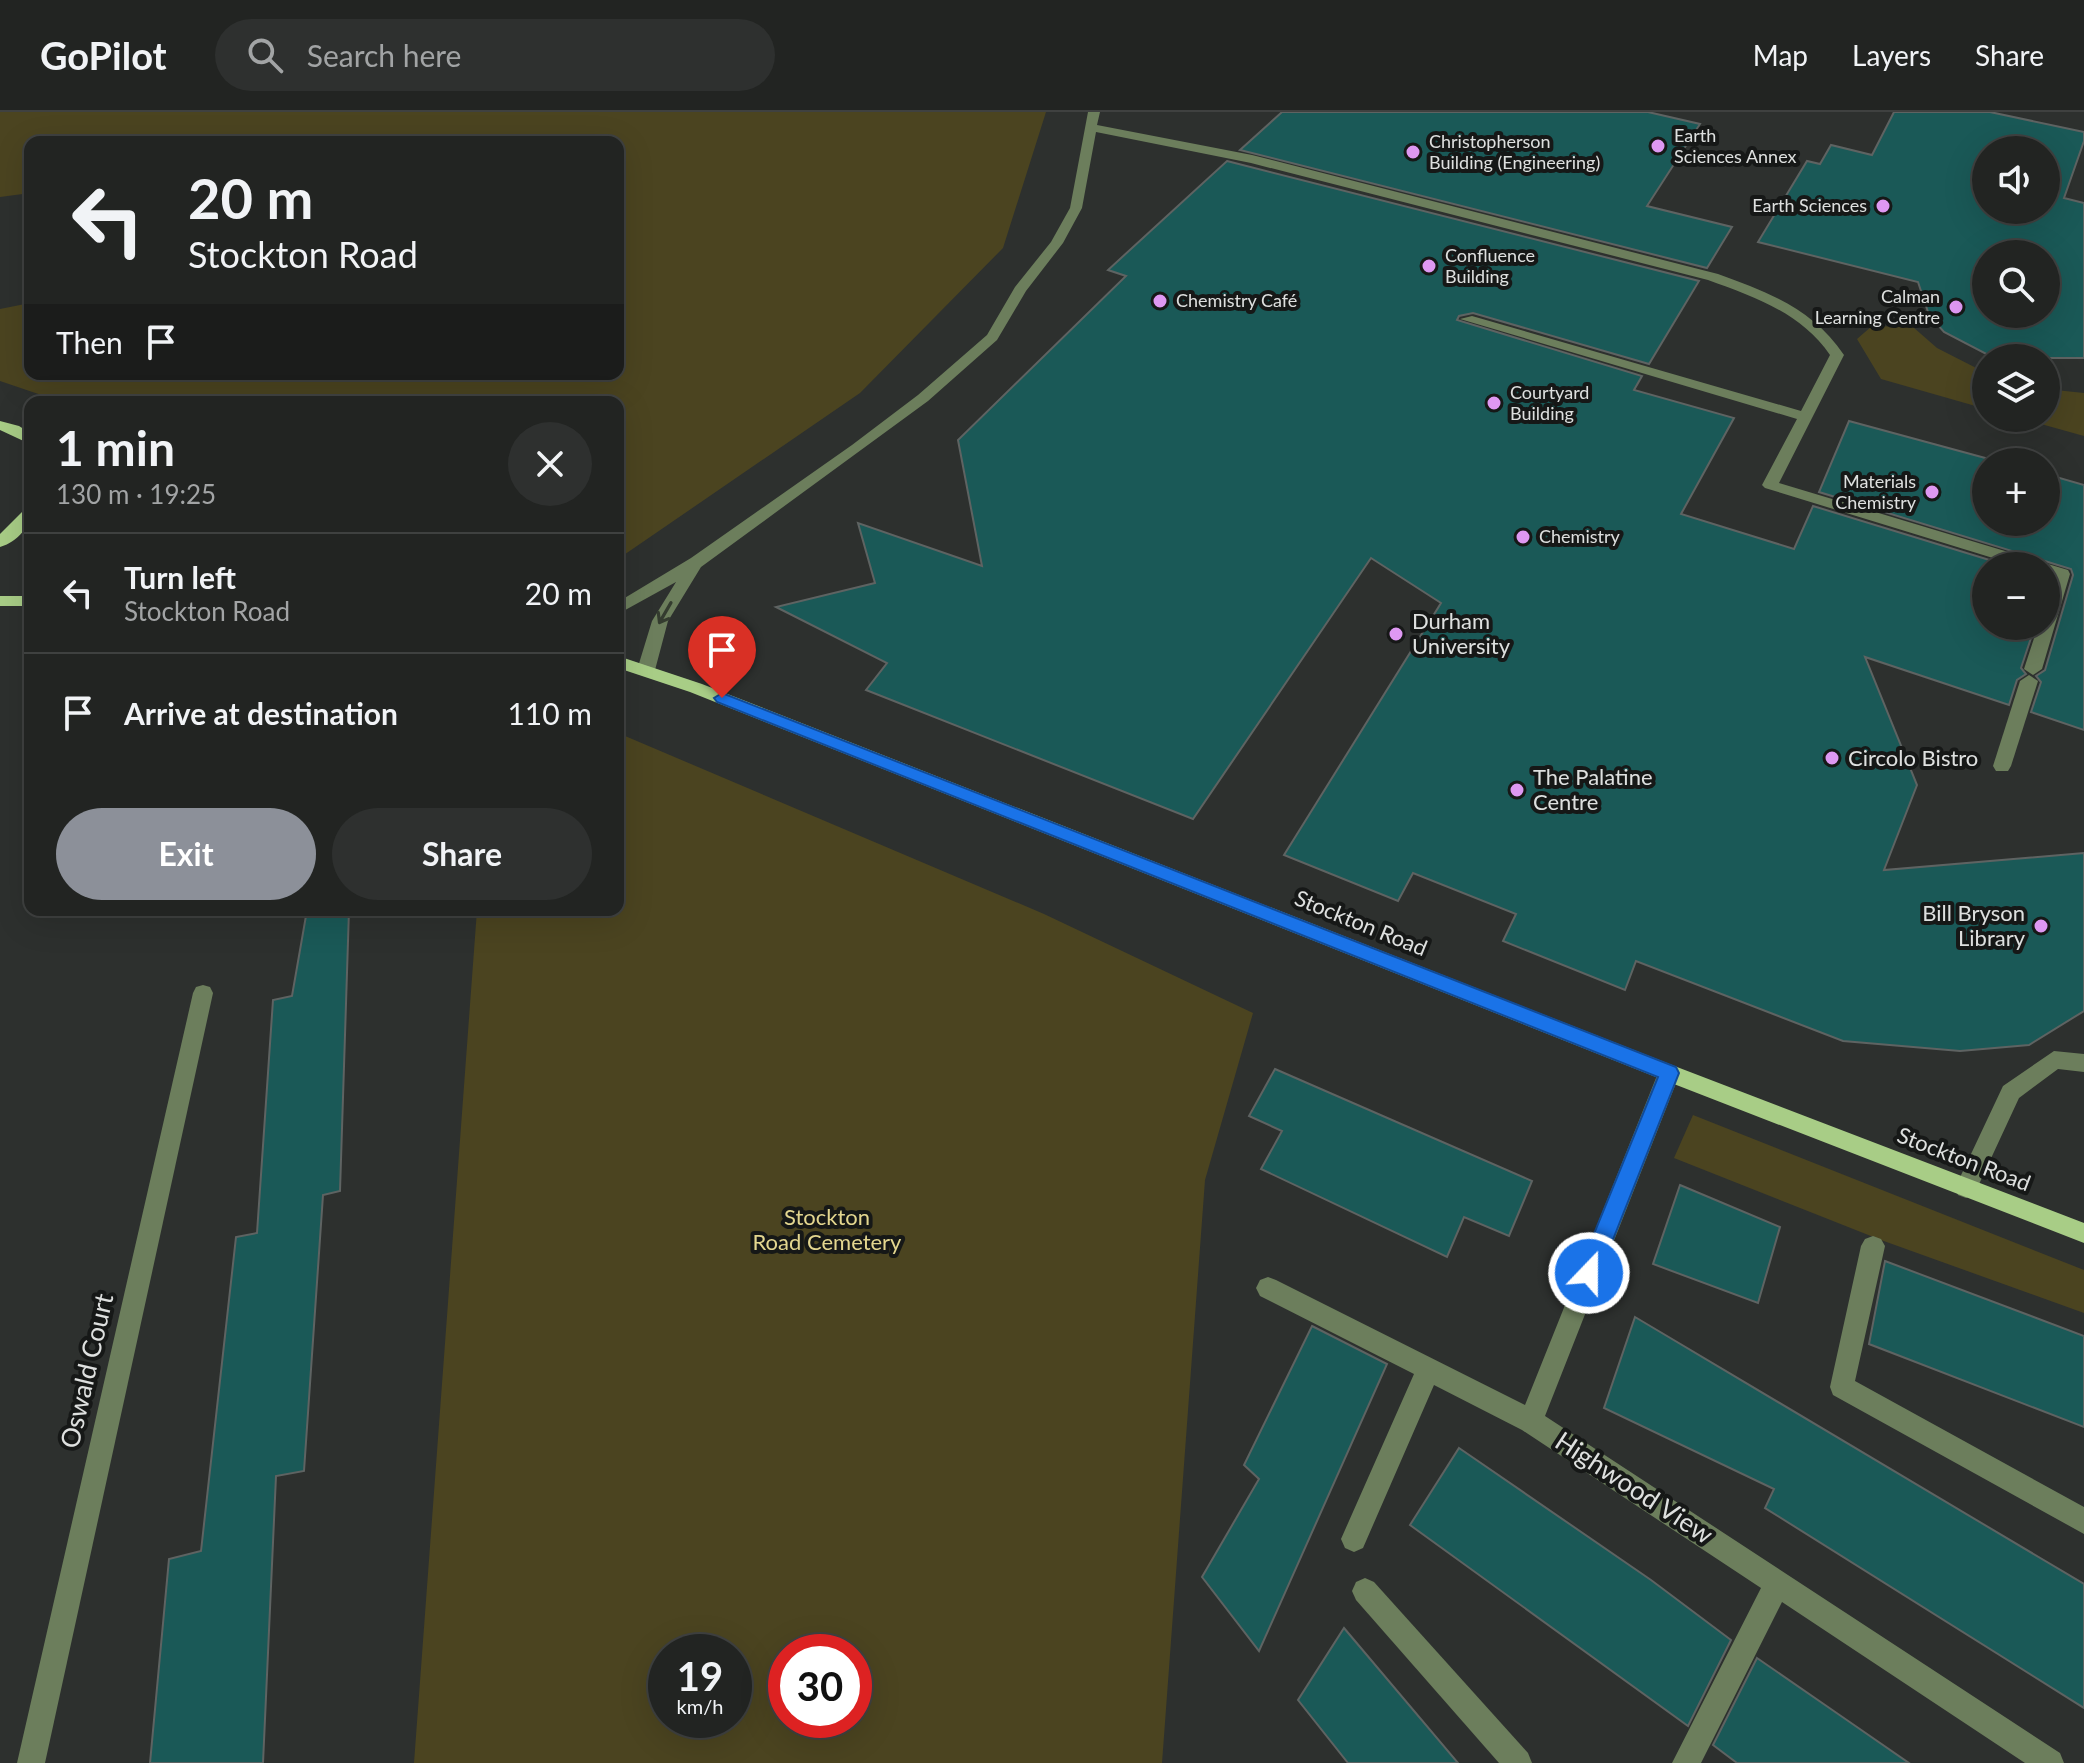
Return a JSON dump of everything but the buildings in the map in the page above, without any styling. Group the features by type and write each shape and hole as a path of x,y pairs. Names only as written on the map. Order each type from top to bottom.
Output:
{"main road":[{"path":"0,425 24,436"},
{"path":"0,542 24,520"},
{"path":"0,601 24,601"},
{"name":"Stockton Road","path":"624,664 2084,1233"}],"street":[{"path":"624,605 697,562 923,398 992,337 1020,290 1057,243 1076,208 1094,112"},
{"path":"1091,127 1252,159 1713,277 1767,297 1808,321 1828,339 1837,355 1770,485 1991,552"},
{"path":"1467,319 1805,417"},
{"path":"646,670 660,621 697,562"},
{"path":"2002,766 2042,640"},
{"name":"Oswald Court","path":"31,1763 203,993"},
{"path":"1966,1188 2011,1092 2054,1060 2084,1063"},
{"name":"Highwood View","path":"1669,1073 1531,1421 2050,1763"},
{"path":"1873,1246 1842,1387 2084,1521"},
{"path":"1268,1288 1531,1421"},
{"path":"1354,1539 1429,1369"},
{"path":"1686,1763 1778,1582"},
{"path":"1365,1591 1518,1763"}],"green space":[{"path":"0,112 1046,112 1003,248 860,393 624,555 624,396 44,396 0,381 0,309 24,304 24,380 624,380 624,136 24,136 24,194 0,197"},
{"path":"1872,326 1913,327 1937,348 1972,366 1972,405 1881,379 1857,339"},
{"path":"2060,390 2084,393 2084,436 2060,429"},
{"name":"Stockton Road Cemetery","path":"624,736 1044,914 1253,1013 1205,1180 1162,1763 414,1763 477,916 624,916"},
{"path":"1693,1115 2084,1270 2084,1313 1881,1240 1674,1158"}],"place":[{"name":"Earth Sciences Annex","path":"1658,146"},
{"name":"Christopherson Building (Engineering)","path":"1413,152"},
{"name":"Earth Sciences","path":"1883,206"},
{"name":"Confluence Building","path":"1429,266"},
{"name":"Chemistry Café","path":"1160,301"},
{"name":"Calman Learning Centre","path":"1956,307"},
{"name":"Courtyard Building","path":"1494,403"},
{"name":"Materials Chemistry","path":"1932,492"},
{"name":"Chemistry","path":"1523,537"},
{"name":"Durham University","path":"1396,634"},
{"name":"Circolo Bistro","path":"1832,758"},
{"name":"The Palatine Centre","path":"1517,790"},
{"name":"Bill Bryson Library","path":"2041,926"}],"route":[{"path":"722,698 1669,1073 1589,1273"}]}
